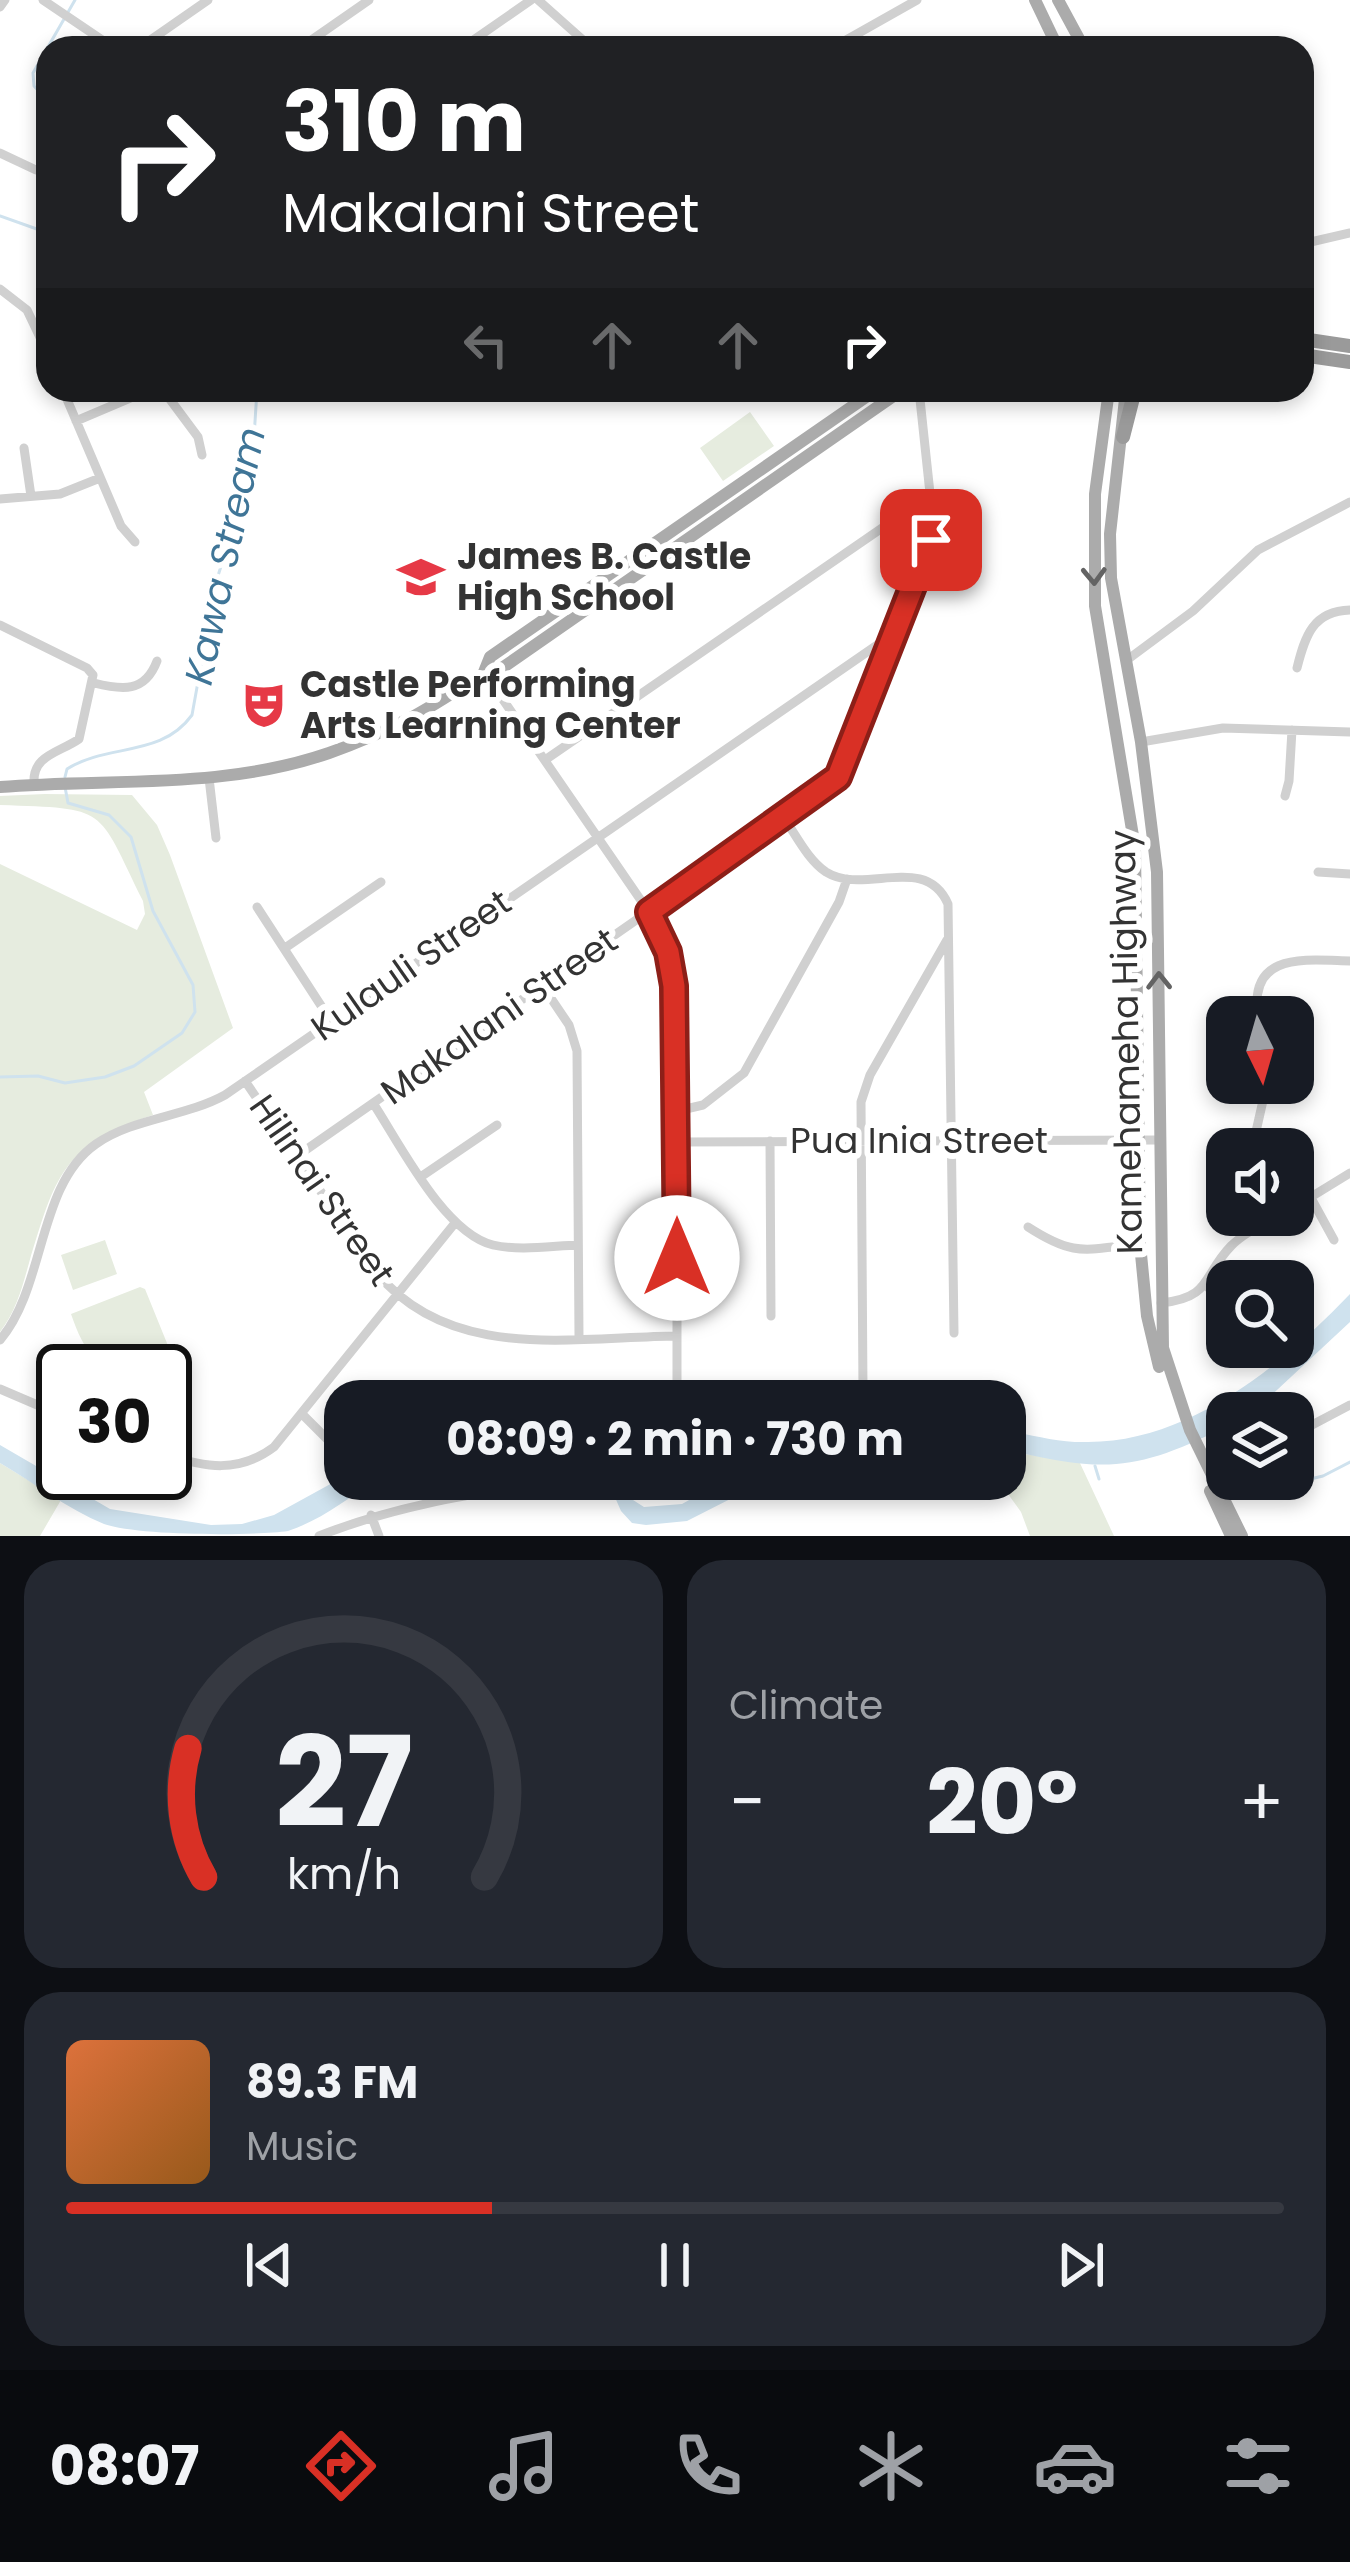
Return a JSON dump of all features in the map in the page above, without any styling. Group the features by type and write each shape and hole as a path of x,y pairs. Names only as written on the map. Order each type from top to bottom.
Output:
{"highway":[{"path":"1314,341 1350,346"},
{"path":"1314,357 1350,362"},
{"path":"1123,437 1129,402"}],"main road":[{"path":"1058,0 1078,36"},
{"path":"1039,3 1053,36"},
{"path":"0,787 209,778 287,766 353,744 416,714 484,672 498,670 574,609 859,402"},
{"path":"574,609 884,402"},
{"name":"Kamehameha Highway","path":"1106,402 1093,535 1096,606 1130,805 1136,873 1140,1244 1145,1300 1157,1359 1231,1536"},
{"name":"Kamehameha Highway","path":"1123,437 1110,534 1111,578 1141,742 1157,876 1162,1303 1165,1361 1179,1415"},
{"path":"1099,459 1120,462"},
{"path":"1104,665 1126,660"},
{"path":"1136,873 1157,876"},
{"path":"1145,1300 1162,1303"},
{"name":"Kamehameha Highway","path":"1194,1448 1242,1536"}],"street":[{"path":"43,0 97,36"},
{"path":"156,36 208,0"},
{"path":"317,36 369,0"},
{"path":"480,36 534,0 578,36"},
{"path":"853,36 917,0"},
{"path":"0,153 36,170"},
{"path":"1314,241 1350,233"},
{"path":"0,289 22,304 36,326"},
{"path":"68,402 121,526 135,542"},
{"path":"76,421 121,402"},
{"path":"172,402 198,436 202,455"},
{"name":"Makalani Street","path":"297,1156 828,788 843,771 931,540 920,402"},
{"path":"23,448 31,496"},
{"path":"0,499 67,492 100,478"},
{"path":"545,760 930,495"},
{"path":"1126,660 1193,611 1258,550 1350,502"},
{"path":"1297,668 1306,634 1315,623 1332,612 1350,610"},
{"path":"0,626 87,668 94,683 79,739 40,761 34,784"},
{"name":"Kulauli Street","path":"0,1340 20,1310 62,1187 83,1154 107,1137 201,1107 245,1081 896,632"},
{"path":"860,657 880,674"},
{"path":"94,683 134,688 148,678 157,661"},
{"path":"484,672 649,912 673,975 677,1380"},
{"path":"1141,742 1210,729 1350,732"},
{"path":"1285,796 1292,730"},
{"path":"209,778 216,838"},
{"path":"784,818 818,866 847,879 930,882 946,899 954,1333"},
{"path":"1318,872 1350,874"},
{"path":"677,1111 703,1106 744,1073 839,902 847,879"},
{"path":"285,948 381,882"},
{"path":"257,907 331,1021"},
{"path":"863,1380 861,1102 867,1080 950,935"},
{"path":"1258,996 1258,988 1275,967 1298,959 1350,961"},
{"path":"542,986 569,1024 578,1051 579,1337"},
{"name":"Hilinai Street","path":"245,1081 376,1272 397,1295 429,1318 468,1334 509,1339 677,1336"},
{"path":"373,1103 455,1223 477,1239 501,1246 578,1245"},
{"path":"422,1176 497,1125"},
{"name":"Pua Inia Street","path":"677,1142 1160,1140"},
{"path":"770,1141 771,1316"},
{"path":"1314,1196 1350,1173"},
{"path":"1314,1203 1334,1240"},
{"path":"192,1462 209,1467 243,1464 274,1447 455,1223"},
{"path":"1028,1227 1072,1250 1140,1244"},
{"path":"1162,1303 1187,1300 1205,1286 1233,1244 1245,1236"},
{"path":"0,1389 36,1404"},
{"path":"1314,1424 1350,1405"},
{"path":"302,1414 324,1436"},
{"path":"319,1536 371,1515 436,1500"},
{"path":"371,1515 379,1536"}],"shaded area":[{"path":"750,412 774,446 723,481 700,448"},
{"path":"132,795 157,825 233,1028 144,1092 153,1115 99,1139 67,1168 47,1208 18,1299 0,1332 0,864 137,930 145,914 116,846 95,818 62,808 0,805 0,796"},
{"path":"105,1240 117,1274 73,1290 61,1255"},
{"path":"140,1287 145,1289 167,1344 84,1344 71,1314"},
{"path":"1026,1454 1079,1461 1114,1536 1030,1536 1012,1500 1026,1500"},
{"path":"0,1463 36,1485 36,1500 61,1500 40,1536 0,1536"}],"water":[{"path":"1350,1294 1350,1322 1314,1356 1314,1329"},
{"path":"1301,1368 1275,1392 1235,1392 1265,1372"},
{"path":"1206,1409 1206,1436 1143,1460 1095,1464 1026,1453 1026,1434 1088,1442 1126,1439"},
{"path":"0,1445 36,1466 36,1486 0,1463"},
{"path":"324,1488 324,1500 345,1500 288,1531 224,1534 121,1528 59,1500 95,1500 110,1509 211,1525 242,1524 274,1515"},
{"path":"616,1500 633,1500 644,1507 728,1500 687,1521 632,1523"}],"waterway":[{"path":"54,36 75,0"},
{"path":"36,68 36,88"},
{"name":"Kawa Stream","path":"0,216 36,229"},
{"name":"Kawa Stream","path":"65,777 67,769 83,761 165,738 192,715 216,582 252,469 256,402"},
{"name":"Kawa Stream","path":"0,1077 38,1076 65,1083 105,1077 134,1066 182,1033 195,1012 193,985 153,911 131,837 109,815 68,803 65,787"},
{"path":"1314,1478 1350,1462"},
{"path":"1095,1466 1099,1479"}],"place":[{"name":"James B. Castle High School","path":"421,577"},
{"name":"Castle Performing Arts Learning Center","path":"264,705"}],"route":[{"path":"677,1258 674,986 668,952 649,912 822,792 843,771 931,540"}]}
